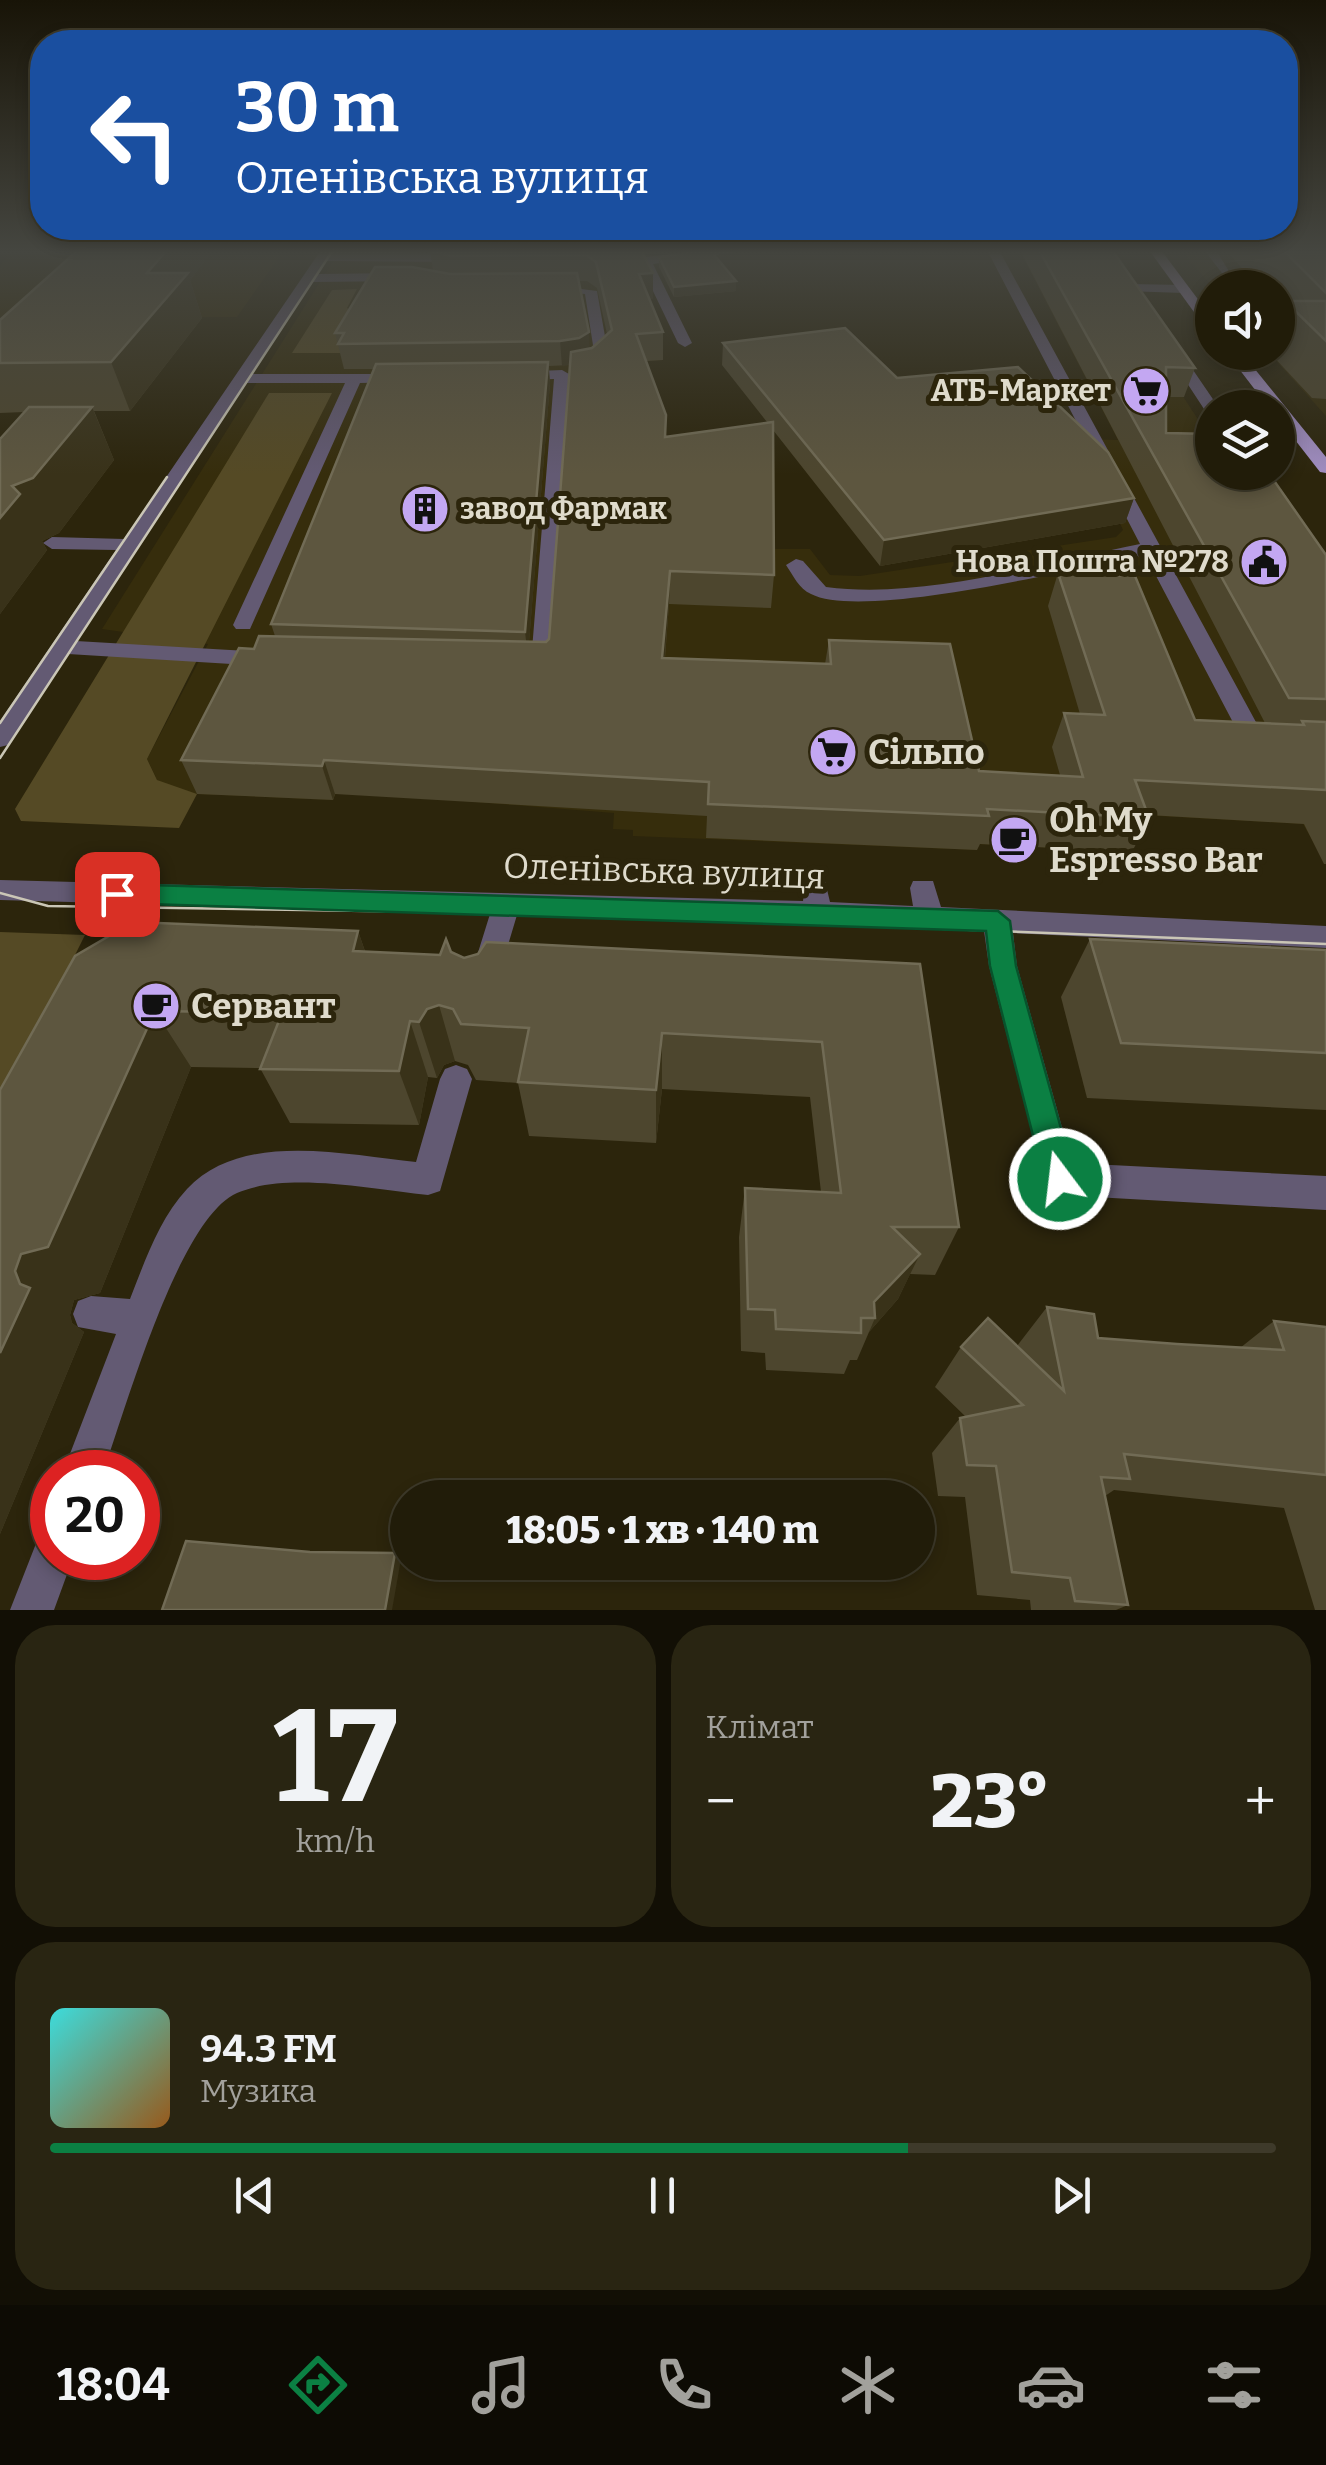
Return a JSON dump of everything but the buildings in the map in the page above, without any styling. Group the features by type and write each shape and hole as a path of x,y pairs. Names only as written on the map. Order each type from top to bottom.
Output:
{"main road":[{"path":"1247,370 1326,468"}],"street":[{"path":"0,739 276,325"},
{"path":"486,376 586,371 602,360 596,325"},
{"path":"676,325 684,342"},
{"path":"1034,325 1254,743 1326,746"},
{"path":"1168,343 1199,390"},
{"path":"521,667 540,667 562,374"},
{"path":"240,379 430,378"},
{"path":"244,625 354,380"},
{"path":"52,544 130,544"},
{"path":"796,565 810,586 822,592 860,595 928,588 1151,548"},
{"path":"60,646 286,660"},
{"path":"923,888 929,918"},
{"name":"Оленівська вулиця","path":"0,890 507,904 816,898 929,918 1326,938"},
{"path":"479,999 507,904"},
{"path":"998,921 1003,966 1060,1179 1326,1193"},
{"path":"92,1450 141,1318 183,1222 210,1190 245,1174 282,1168 428,1179 456,1079"},
{"path":"91,1314 141,1318"},
{"path":"32,1610 43,1580"}],"shaded area":[{"path":"293,325 649,325 663,360 637,362 666,446 770,549 810,549 830,575 860,576 1116,537 1123,530 1081,439 1118,440 1058,325 1137,325 1195,415 1195,490 1220,490 1326,736 1326,864 1303,824 1121,814 1132,852 977,844 977,850 633,836 633,830 613,829 614,813 337,791 333,800 197,794 157,780 147,759 208,644 102,629"},
{"path":"310,325 357,325 343,353 292,353"},
{"path":"1295,325 1326,325 1326,416 1284,370 1295,370"},
{"path":"269,393 332,393 147,759 157,780 197,794 179,828 21,821 15,809"},
{"path":"0,932 85,935 50,1005 0,1243"}],"tram line":[{"path":"0,758 284,325"},
{"path":"0,723 167,477"},
{"path":"0,893 48,906 565,914 1326,944"}],"place":[{"name":"АТБ-Маркет","path":"1146,391"},
{"name":"завод Фармак","path":"425,509"},
{"name":"Нова Пошта №278","path":"1264,562"},
{"name":"Сільпо","path":"833,752"},
{"name":"Oh My Espresso Bar","path":"1014,840"},
{"name":"Сервант","path":"156,1006"}],"route":[{"path":"117,894 786,911 998,921 1003,966 1060,1179"}]}
